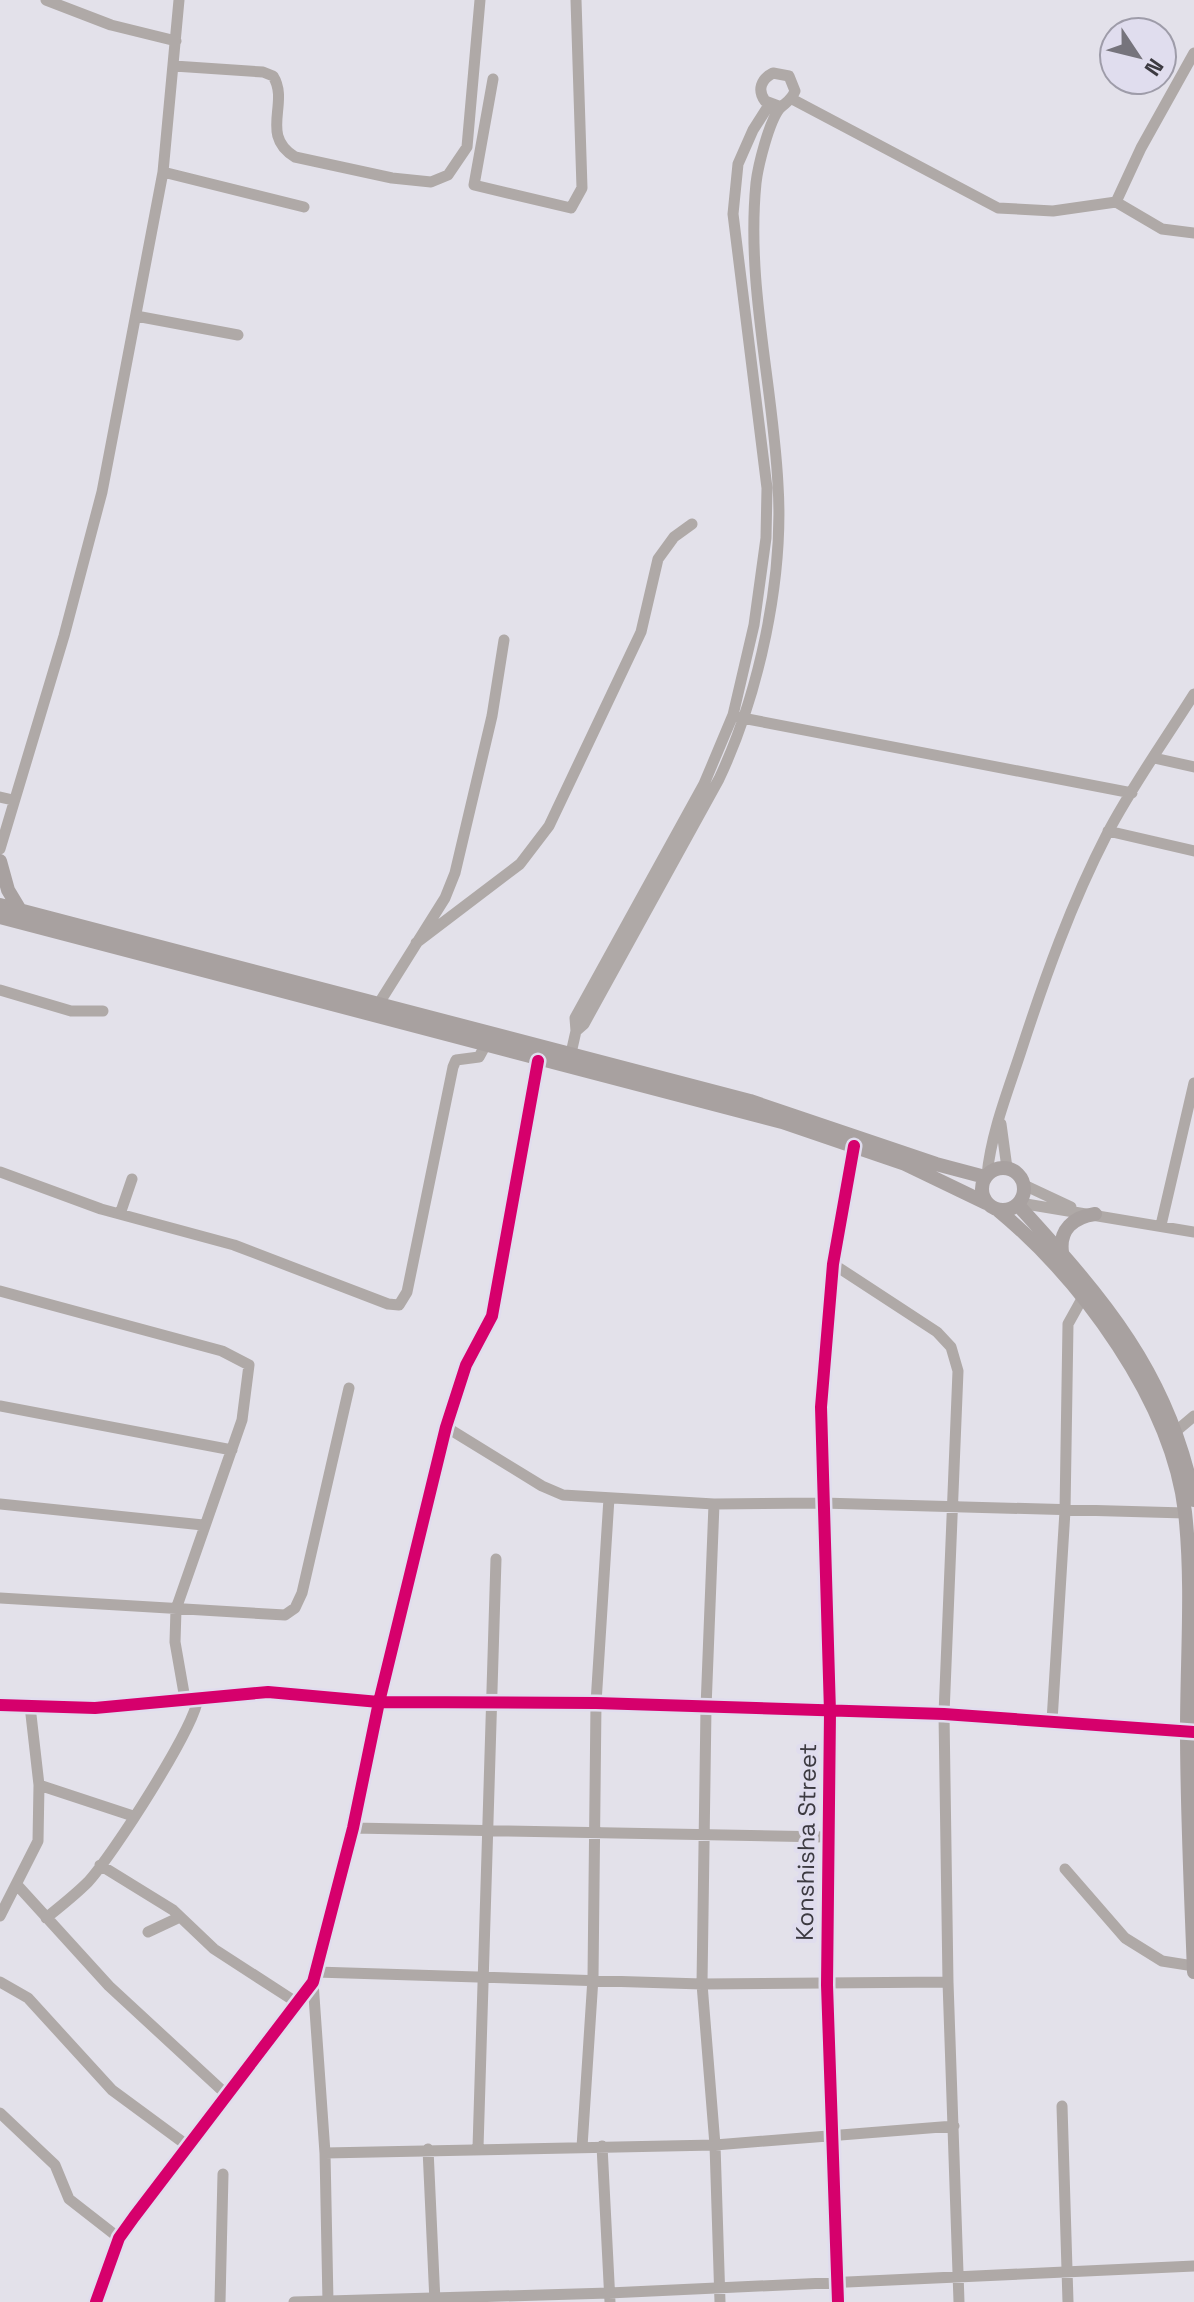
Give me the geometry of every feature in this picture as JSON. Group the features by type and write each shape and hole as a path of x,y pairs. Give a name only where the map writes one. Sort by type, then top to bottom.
{"main road":[{"path":"0,861 19,916"},
{"path":"0,905 19,916 569,1062 854,1146 940,1179 992,1206 1037,1244 1113,1337 1146,1394 1173,1465 1185,1513 1194,1969"},
{"path":"0,917 19,916"},
{"path":"0,932 19,916"},
{"path":"376,1010 538,1061 569,1062 800,1115 936,1164 986,1176"},
{"path":"992,1206 982,1190 986,1176 996,1169 1007,1168 1018,1174 1024,1185 1019,1204"},
{"path":"992,1206 1019,1204"},
{"path":"1019,1204 1062,1252 1137,1348 1175,1432 1194,1500"},
{"path":"1062,1252 1061,1240 1069,1225 1095,1214"}],"street":[{"path":"46,0 111,25 176,41"},
{"path":"0,849 89,547 163,172 179,0"},
{"path":"174,66 263,72 273,76 277,85 277,138 282,148 295,157 392,178 438,180 455,170 467,147 480,0"},
{"path":"493,79 474,185 571,208 582,188 576,0"},
{"path":"1116,202 1141,148 1194,53"},
{"path":"775,106 760,91 764,79 773,73 784,73 792,81 792,99"},
{"path":"792,99 998,208 1053,211 1116,202 1162,229 1194,233"},
{"path":"738,717 761,590 767,500 733,214 734,188 743,149 775,106 792,99"},
{"path":"569,1062 576,1031 584,1024 719,779 773,585 778,483 754,262 758,174 775,106"},
{"path":"163,172 304,207"},
{"path":"136,316 238,335"},
{"path":"416,943 520,864 549,826 641,632 658,559 674,537 692,524"},
{"path":"376,1010 445,898 455,873 492,716 504,640"},
{"path":"986,1176 1000,1116 1057,943 1108,831 1194,694"},
{"path":"738,717 1132,793"},
{"path":"1154,758 1194,767"},
{"path":"0,797 13,800"},
{"path":"1108,831 1194,851"},
{"path":"0,990 71,1011 103,1011"},
{"path":"0,1172 120,1214 234,1245 388,1304 399,1305 407,1292 453,1067 456,1060 479,1057 485,1046"},
{"path":"96,2302 119,2238 299,2004 314,1977 353,1828 379,1702 446,1427 466,1365 492,1316 538,1061"},
{"path":"1161,1225 1191,1110 1194,1083"},
{"path":"1000,1116 1007,1168"},
{"name":"Konshisha Street","path":"838,2302 827,1985 830,1712 822,1503 822,1370 833,1264 854,1146"},
{"path":"120,1214 132,1179"},
{"path":"1024,1185 1079,1211"},
{"path":"1019,1204 1079,1211 1194,1232"},
{"path":"833,1264 937,1332 955,1356 954,1507 944,1714 948,1982 959,2302"},
{"path":"0,1291 241,1358 249,1365 251,1372 232,1450 203,1525 176,1609 175,1642 185,1699"},
{"path":"1052,1721 1065,1511 1068,1324 1083,1297"},
{"path":"0,1598 285,1615 295,1608 321,1515 349,1388"},
{"path":"0,1406 232,1450"},
{"path":"1175,1432 1194,1416"},
{"path":"446,1427 552,1491 609,1498 714,1504 822,1503 1185,1513"},
{"path":"582,2147 593,1978 596,1703 609,1498"},
{"path":"0,1504 203,1525"},
{"path":"714,1504 706,1708 702,1984 715,2145 720,2302"},
{"path":"478,2148 485,1833 496,1559"},
{"path":"0,1705 95,1708 268,1692 379,1702 596,1703 944,1714 1190,1732"},
{"path":"46,1918 67,1901 100,1865 191,1722 198,1698"},
{"path":"0,1916 18,1886 38,1841 39,1785 30,1706"},
{"path":"39,1785 133,1816"},
{"path":"353,1828 485,1833 827,1837"},
{"path":"100,1865 180,1917 214,1949 299,2004"},
{"path":"1065,1869 1125,1938 1162,1961 1194,1969"},
{"path":"18,1886 109,1986 227,2095"},
{"path":"148,1932 180,1917"},
{"path":"314,1977 481,1976 827,1985 948,1982"},
{"path":"314,1977 325,2153 328,2302"},
{"path":"0,1982 34,2004 112,2090 188,2146"},
{"path":"1062,2106 1068,2302"},
{"path":"0,2113 55,2165 69,2199 119,2238"},
{"path":"325,2153 715,2145 954,2126"},
{"path":"602,2146 610,2297"},
{"path":"428,2149 435,2300"},
{"path":"220,2302 223,2174"},
{"path":"294,2302 610,2297 720,2285 959,2278 1194,2266"}],"cycle path":[{"path":"96,2302 119,2238 313,1982 353,1828 379,1702 446,1427 466,1365 492,1316 538,1061"},
{"path":"838,2302 827,1985 830,1712 821,1407 833,1264 854,1146"},
{"path":"0,1705 95,1708 268,1692 379,1702 596,1703 944,1714 1194,1732"}]}
